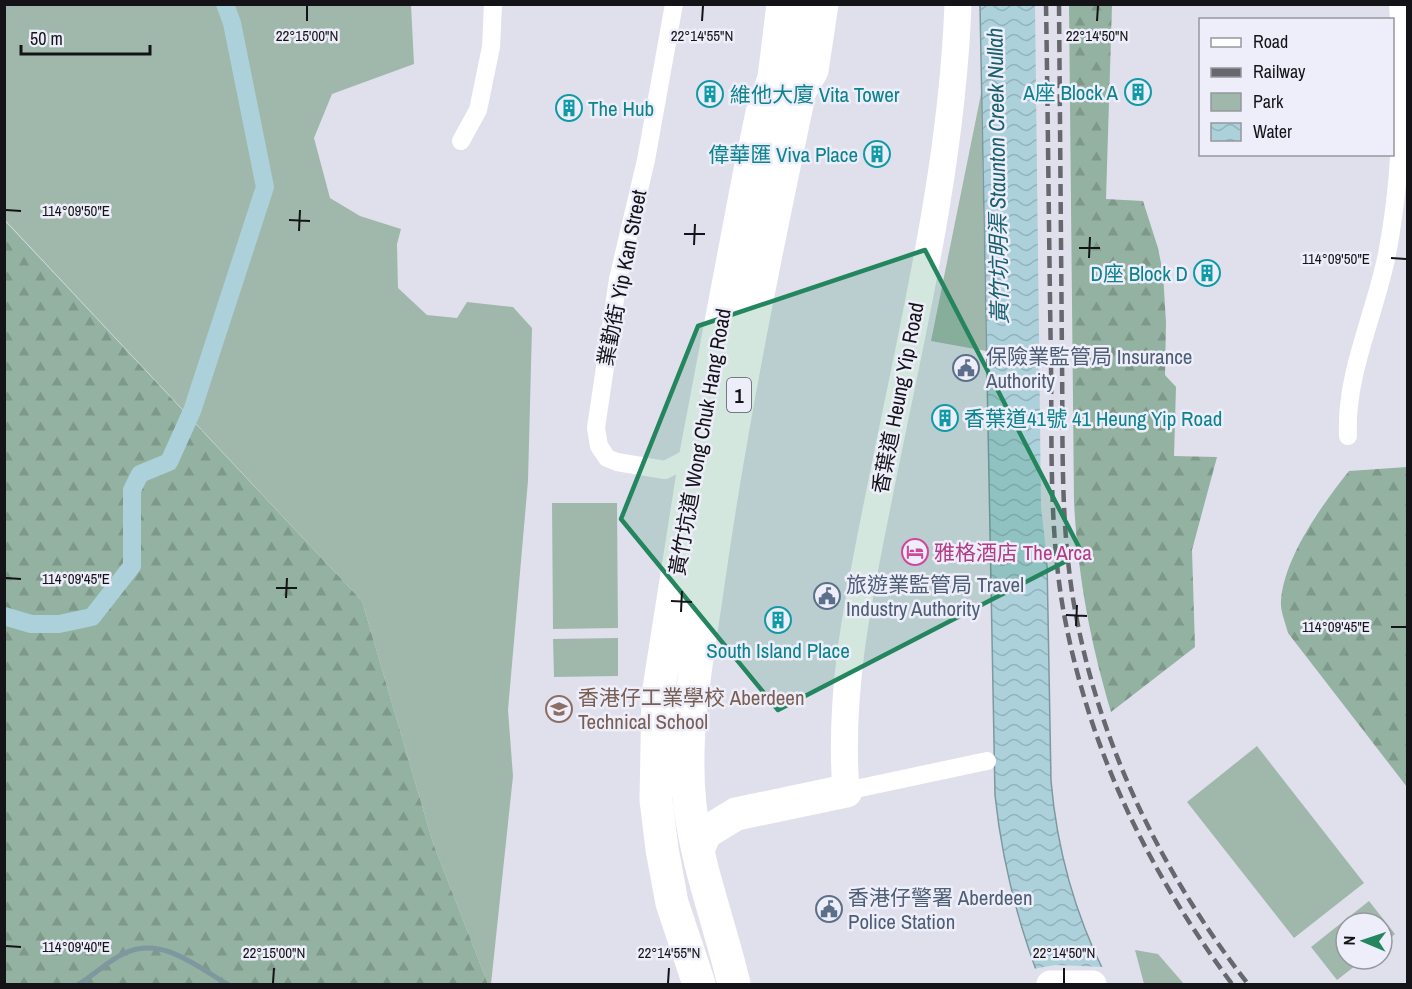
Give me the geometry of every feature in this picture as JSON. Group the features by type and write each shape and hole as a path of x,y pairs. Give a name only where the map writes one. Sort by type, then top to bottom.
{"highway":[{"name":"1","path":"762,113 774,78 783,4"},
{"name":"1","path":"798,100 798,69 808,4"},
{"name":"黃竹坑道 Wong Chuk Hang Road","path":"734,984 698,850 690,804 687,758 692,693 722,488 798,100"},
{"name":"黃竹坑道 Wong Chuk Hang Road","path":"699,984 672,903 656,800 655,757 658,695 696,454 762,113"},
{"path":"687,758 710,796 736,814"},
{"path":"698,850 705,833 736,814 846,791"},
{"path":"726,952 753,984"}],"street":[{"path":"461,141 478,110 491,47 493,4"},
{"name":"業勤街 Yip Kan Street","path":"674,4 646,160 618,279 596,428 599,446 607,458 617,462 665,470 696,454"},
{"name":"黃竹坑道 Wong Chuk Hang Road","path":"762,113 761,74 768,4"},
{"name":"黃竹坑道 Wong Chuk Hang Road","path":"798,100 815,71 825,4"},
{"name":"香葉道 Heung Yip Road","path":"846,791 843,717 850,644 931,231 951,99 958,4"},
{"path":"1348,436 1347,411 1350,391 1378,294 1398,177 1402,89 1398,4"},
{"path":"846,791 987,761"},
{"path":"1050,984 1093,984"}],"highlighted area":[{"path":"925,250 1082,553 778,710 621,519 698,326"}],"green space":[{"path":"5,5 411,5 414,64 332,94 314,138 330,198 360,216 401,229 397,244 398,288 427,315 457,318 467,302 513,307 532,328 528,481 508,710 513,776 491,984 488,984 433,843 362,601 5,220"},
{"path":"1069,5 1112,5 1106,199 1143,201 1158,248 1163,273 1166,323 1165,375 1176,387 1174,456 1217,457 1192,550 1195,647 1111,712 1086,608 1074,502"},
{"path":"981,94 986,351 931,341"},
{"path":"4,220 362,601 433,843 488,984 5,984"},
{"path":"1408,467 1407,787 1288,633 1281,605 1284,584 1297,549 1316,515 1349,471"},
{"path":"552,503 617,503 618,628 553,629"},
{"path":"618,638 618,676 554,677 553,639"},
{"path":"1257,746 1364,883 1294,938 1187,802"},
{"path":"1369,901 1377,911 1356,911"},
{"path":"1334,929 1334,971 1349,971 1337,980 1311,947"},
{"path":"1135,950 1158,954 1184,984 1144,984"}],"water":[{"name":"黃竹坑明渠 Staunton Creek Nullah","path":"980,5 1037,5 1051,781 1058,832 1069,880 1084,927 1105,974 1041,983 1012,891 995,795"}],"pier":[{"path":"1035,4 1040,4 1051,594 1041,507"},
{"path":"1055,965 1105,967 1115,984 1038,984 1033,969"}],"waterway":[{"path":"4,616 31,624 59,624 92,617 132,566 132,490 140,474 169,462 192,411 265,187 232,23 225,4"},
{"path":"79,984 125,953 152,948 178,955 227,984"}],"railway":[{"path":"1046,4 1052,489 1056,552 1064,614 1075,665 1090,715 1127,809 1174,898 1232,984"},
{"path":"1059,4 1063,485 1067,548 1075,610 1086,661 1101,711 1118,760 1139,808 1162,854 1189,899 1248,984"}],"place":[{"name":"A座 Block A","path":"1138,92"},
{"name":"維他大廈 Vita Tower","path":"710,94"},
{"name":"The Hub","path":"569,108"},
{"name":"偉華匯 Viva Place","path":"877,154"},
{"name":"D座 Block D","path":"1207,273"},
{"name":"保險業監管局 Insurance Authority","path":"966,368"},
{"name":"香葉道41號 41 Heung Yip Road","path":"945,418"},
{"name":"雅格酒店 The Arca","path":"915,552"},
{"name":"旅遊業監管局 Travel Industry Authority","path":"827,596"},
{"name":"South Island Place","path":"778,620"},
{"name":"香港仔工業學校 Aberdeen Technical School","path":"559,709"},
{"name":"香港仔警署 Aberdeen Police Station","path":"829,909"}]}
